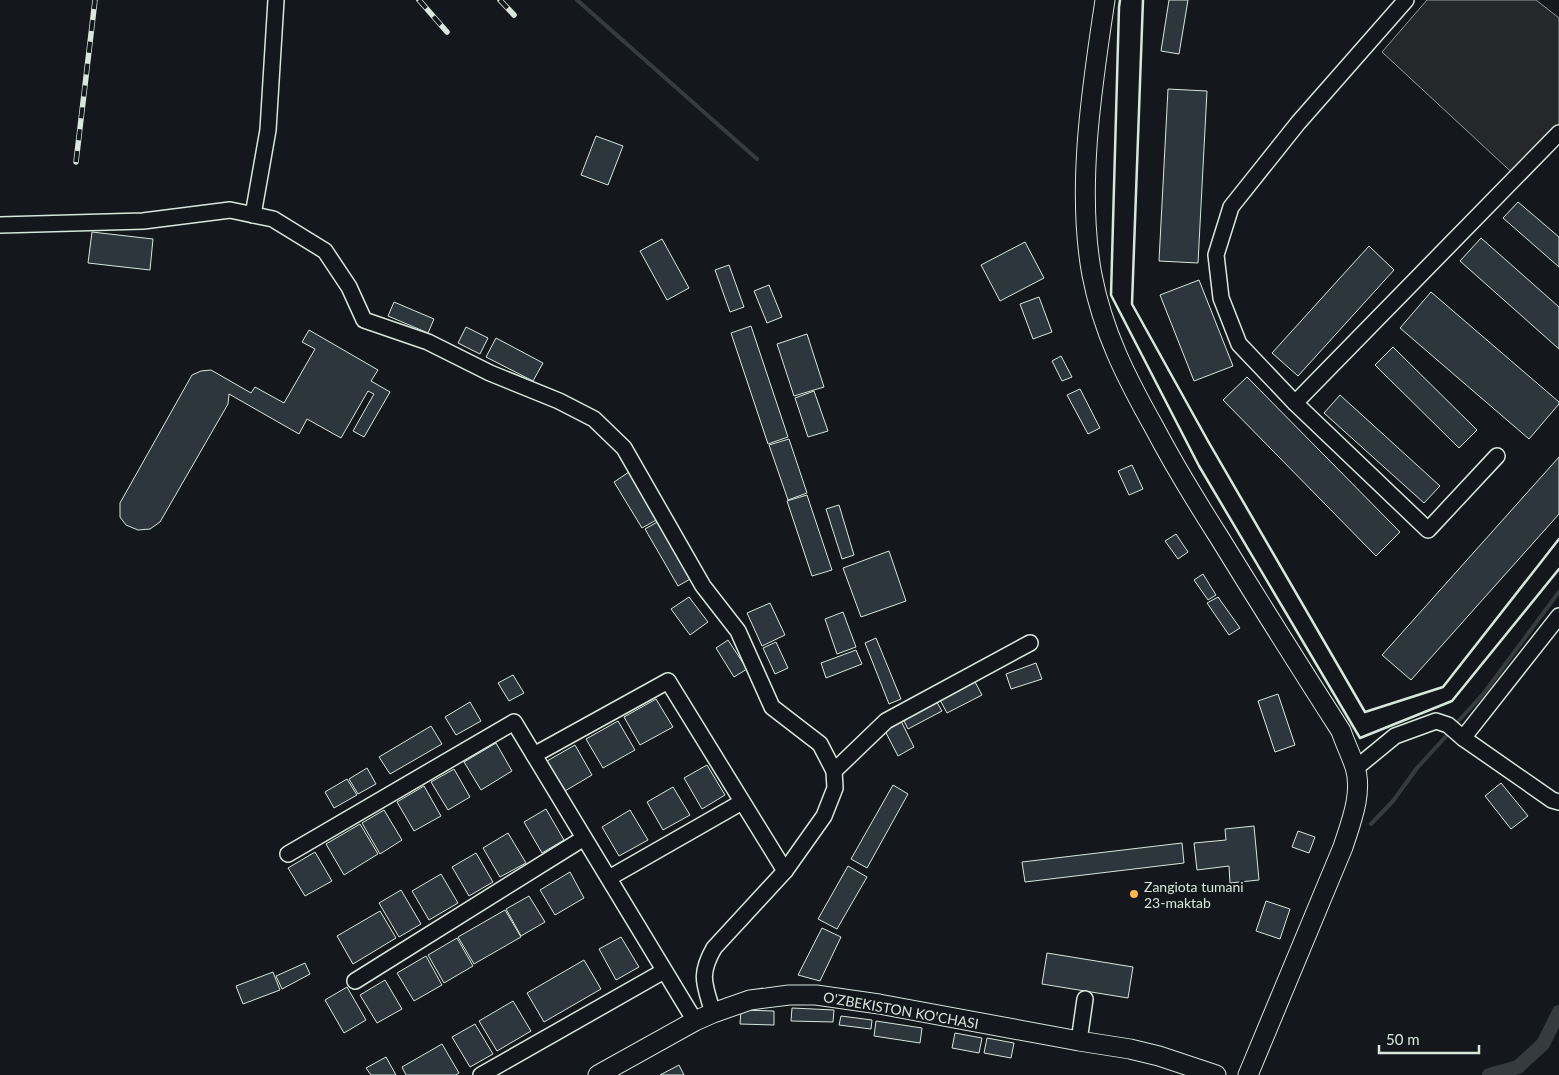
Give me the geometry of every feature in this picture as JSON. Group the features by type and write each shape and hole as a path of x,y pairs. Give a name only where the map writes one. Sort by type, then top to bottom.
{"main road":[{"path":"1105,0 1095,66 1088,141 1086,208 1092,275 1108,333 1117,358 1129,382 1184,481 1341,731 1356,768 1358,787 1343,847 1248,1075"},
{"name":"O'ZBEKISTON KO'CHASI","path":"598,1075 695,1021 713,1013 750,1000 789,995 816,995 879,1004 1160,1056 1216,1075"}],"street":[{"path":"253,215 268,130 276,0"},
{"path":"1406,0 1298,123 1231,207 1216,255 1221,298 1240,344 1294,403 1428,530 1498,456"},
{"path":"1294,403 1559,133"},
{"path":"0,225 144,221 230,210 273,219 325,251 349,287 364,320 428,342 490,373 559,401 594,419 624,448 703,586 738,631 772,707 820,744 834,771 835,788 824,816 785,871 714,948 706,962 704,981 713,1013"},
{"path":"1456,732 1559,616"},
{"path":"834,771 886,721 1030,643"},
{"path":"534,755 668,681 785,871"},
{"path":"1356,768 1395,736 1436,721 1456,732 1552,800 1559,802"},
{"path":"288,854 514,722 695,1021"},
{"path":"609,878 742,802"},
{"path":"355,980 584,838"},
{"path":"481,1075 664,971"},
{"path":"1079,1042 1085,999"}],"shaded area":[{"path":"1427,0 1536,0 1559,18 1559,130 1520,180 1382,52"}],"building":[{"path":"1169,0 1188,0 1179,54 1161,51"},
{"path":"1168,89 1207,91 1198,263 1159,261"},
{"path":"596,136 623,146 608,185 581,175"},
{"path":"1518,202 1559,237 1559,267 1503,218"},
{"path":"92,232 153,239 150,270 88,263"},
{"path":"1481,238 1559,307 1559,349 1460,261"},
{"path":"662,239 689,288 667,300 640,251"},
{"path":"1025,242 1044,278 1000,301 981,265"},
{"path":"1369,246 1394,270 1298,376 1272,353"},
{"path":"729,265 744,307 730,312 715,270"},
{"path":"1199,280 1233,366 1194,381 1160,295"},
{"path":"769,285 782,317 767,323 754,291"},
{"path":"1431,292 1559,402 1529,439 1400,328"},
{"path":"1039,297 1052,332 1033,339 1020,304"},
{"path":"394,302 434,319 428,333 388,316"},
{"path":"751,326 788,437 768,444 731,333"},
{"path":"466,327 488,338 480,354 458,343"},
{"path":"309,330 378,370 371,381 390,392 364,437 353,431 374,394 368,391 341,438 307,419 299,434 229,394 228,404 160,522 150,529 138,530 126,525 120,517 120,503 192,375 201,371 211,370 251,393 255,387 284,403 315,349 302,342"},
{"path":"807,334 824,387 794,396 777,344"},
{"path":"496,338 543,363 533,381 486,357"},
{"path":"1393,347 1477,430 1459,448 1375,365"},
{"path":"1061,356 1072,377 1062,381 1052,361"},
{"path":"1247,377 1400,532 1376,556 1223,400"},
{"path":"1080,389 1100,428 1088,434 1067,395"},
{"path":"814,391 828,431 808,437 795,398"},
{"path":"1340,395 1440,486 1424,503 1324,413"},
{"path":"789,439 807,493 788,500 769,445"},
{"path":"1559,457 1559,514 1411,680 1382,655"},
{"path":"1132,465 1143,489 1129,495 1118,471"},
{"path":"629,472 658,519 642,528 614,482"},
{"path":"807,495 832,570 812,576 787,501"},
{"path":"839,505 854,555 842,559 826,509"},
{"path":"659,521 692,578 678,586 645,529"},
{"path":"1176,534 1188,552 1178,559 1165,541"},
{"path":"889,551 906,601 861,617 843,568"},
{"path":"1203,574 1216,595 1208,600 1194,580"},
{"path":"689,597 708,622 690,635 671,609"},
{"path":"1218,597 1240,628 1229,635 1207,603"},
{"path":"770,603 785,635 762,646 747,613"},
{"path":"843,612 856,647 837,654 825,619"},
{"path":"876,638 901,699 889,704 865,643"},
{"path":"728,640 747,669 734,677 716,648"},
{"path":"776,642 788,668 775,674 763,648"},
{"path":"856,650 862,664 826,678 821,663"},
{"path":"1036,663 1042,679 1011,689 1006,674"},
{"path":"513,675 524,693 509,701 498,683"},
{"path":"974,680 982,695 947,713 939,698"},
{"path":"1278,694 1295,745 1275,752 1258,701"},
{"path":"656,699 673,727 640,745 624,717"},
{"path":"935,699 942,711 908,729 902,717"},
{"path":"470,702 481,721 456,735 445,717"},
{"path":"900,719 914,747 898,756 883,727"},
{"path":"618,721 635,750 603,768 586,739"},
{"path":"431,726 442,744 390,774 379,757"},
{"path":"496,743 512,771 481,790 464,762"},
{"path":"575,745 592,775 565,791 547,761"},
{"path":"707,765 725,795 702,809 684,778"},
{"path":"367,768 376,784 358,794 349,779"},
{"path":"454,769 470,797 448,810 431,782"},
{"path":"347,779 357,795 334,808 325,792"},
{"path":"1501,783 1528,816 1511,829 1485,796"},
{"path":"893,785 908,794 867,868 851,859"},
{"path":"424,786 441,816 414,831 397,802"},
{"path":"673,787 690,815 663,830 647,802"},
{"path":"546,809 564,840 542,853 524,822"},
{"path":"384,810 402,840 380,854 362,823"},
{"path":"630,810 648,840 619,856 602,827"},
{"path":"360,824 378,854 344,875 326,844"},
{"path":"1254,826 1259,880 1230,883 1229,866 1197,870 1194,843 1226,840 1225,829"},
{"path":"1298,831 1315,837 1309,853 1292,847"},
{"path":"508,833 526,863 500,877 483,848"},
{"path":"1182,843 1184,863 1025,882 1022,862"},
{"path":"315,852 332,881 305,896 288,868"},
{"path":"476,853 493,882 469,896 452,867"},
{"path":"848,866 867,877 837,929 818,919"},
{"path":"570,872 584,898 555,915 540,890"},
{"path":"441,874 458,903 429,920 412,891"},
{"path":"401,890 421,924 399,937 379,903"},
{"path":"529,896 545,922 521,936 506,909"},
{"path":"1266,901 1290,909 1280,939 1256,931"},
{"path":"505,910 521,937 474,964 458,937"},
{"path":"380,911 396,938 353,964 337,936"},
{"path":"822,928 841,937 820,981 798,975"},
{"path":"621,937 639,967 616,980 599,949"},
{"path":"457,938 473,966 444,983 428,955"},
{"path":"1047,953 1133,967 1128,998 1042,984"},
{"path":"426,956 442,985 414,1001 397,973"},
{"path":"584,960 601,989 544,1022 527,993"},
{"path":"305,963 310,974 282,989 276,976"},
{"path":"273,972 280,990 243,1004 236,986"},
{"path":"385,980 402,1009 377,1023 360,995"},
{"path":"347,987 366,1020 344,1033 325,1000"},
{"path":"513,1001 531,1031 497,1051 479,1021"},
{"path":"792,1008 834,1010 833,1022 791,1021"},
{"path":"741,1010 774,1011 774,1025 740,1024"},
{"path":"841,1016 872,1020 871,1029 839,1025"},
{"path":"876,1021 922,1028 920,1043 874,1036"},
{"path":"475,1024 493,1054 470,1067 452,1037"},
{"path":"955,1033 982,1038 979,1053 952,1048"},
{"path":"987,1038 1014,1043 1011,1058 984,1053"},
{"path":"442,1044 459,1073 456,1075 406,1075 402,1067"},
{"path":"386,1057 396,1075 371,1075 366,1068"},
{"path":"679,1065 684,1075 660,1075"}],"waterway":[{"path":"577,0 757,159"},
{"path":"1454,726 1484,693 1559,592"},
{"path":"1371,824 1393,801 1417,768 1450,732"},
{"path":"1489,1075 1518,1067 1543,1044 1559,1012"}],"railway":[{"path":"76,162 95,0"},
{"path":"419,0 447,32"},
{"path":"500,0 514,15"}],"wall":[{"path":"1120,0 1111,295 1199,466 1360,738 1452,701 1559,569"},
{"path":"1143,0 1132,304 1208,441 1365,712 1443,687 1559,539"}],"place":[{"name":"Zangiota tumani 23-maktab","path":"1134,894"}]}
